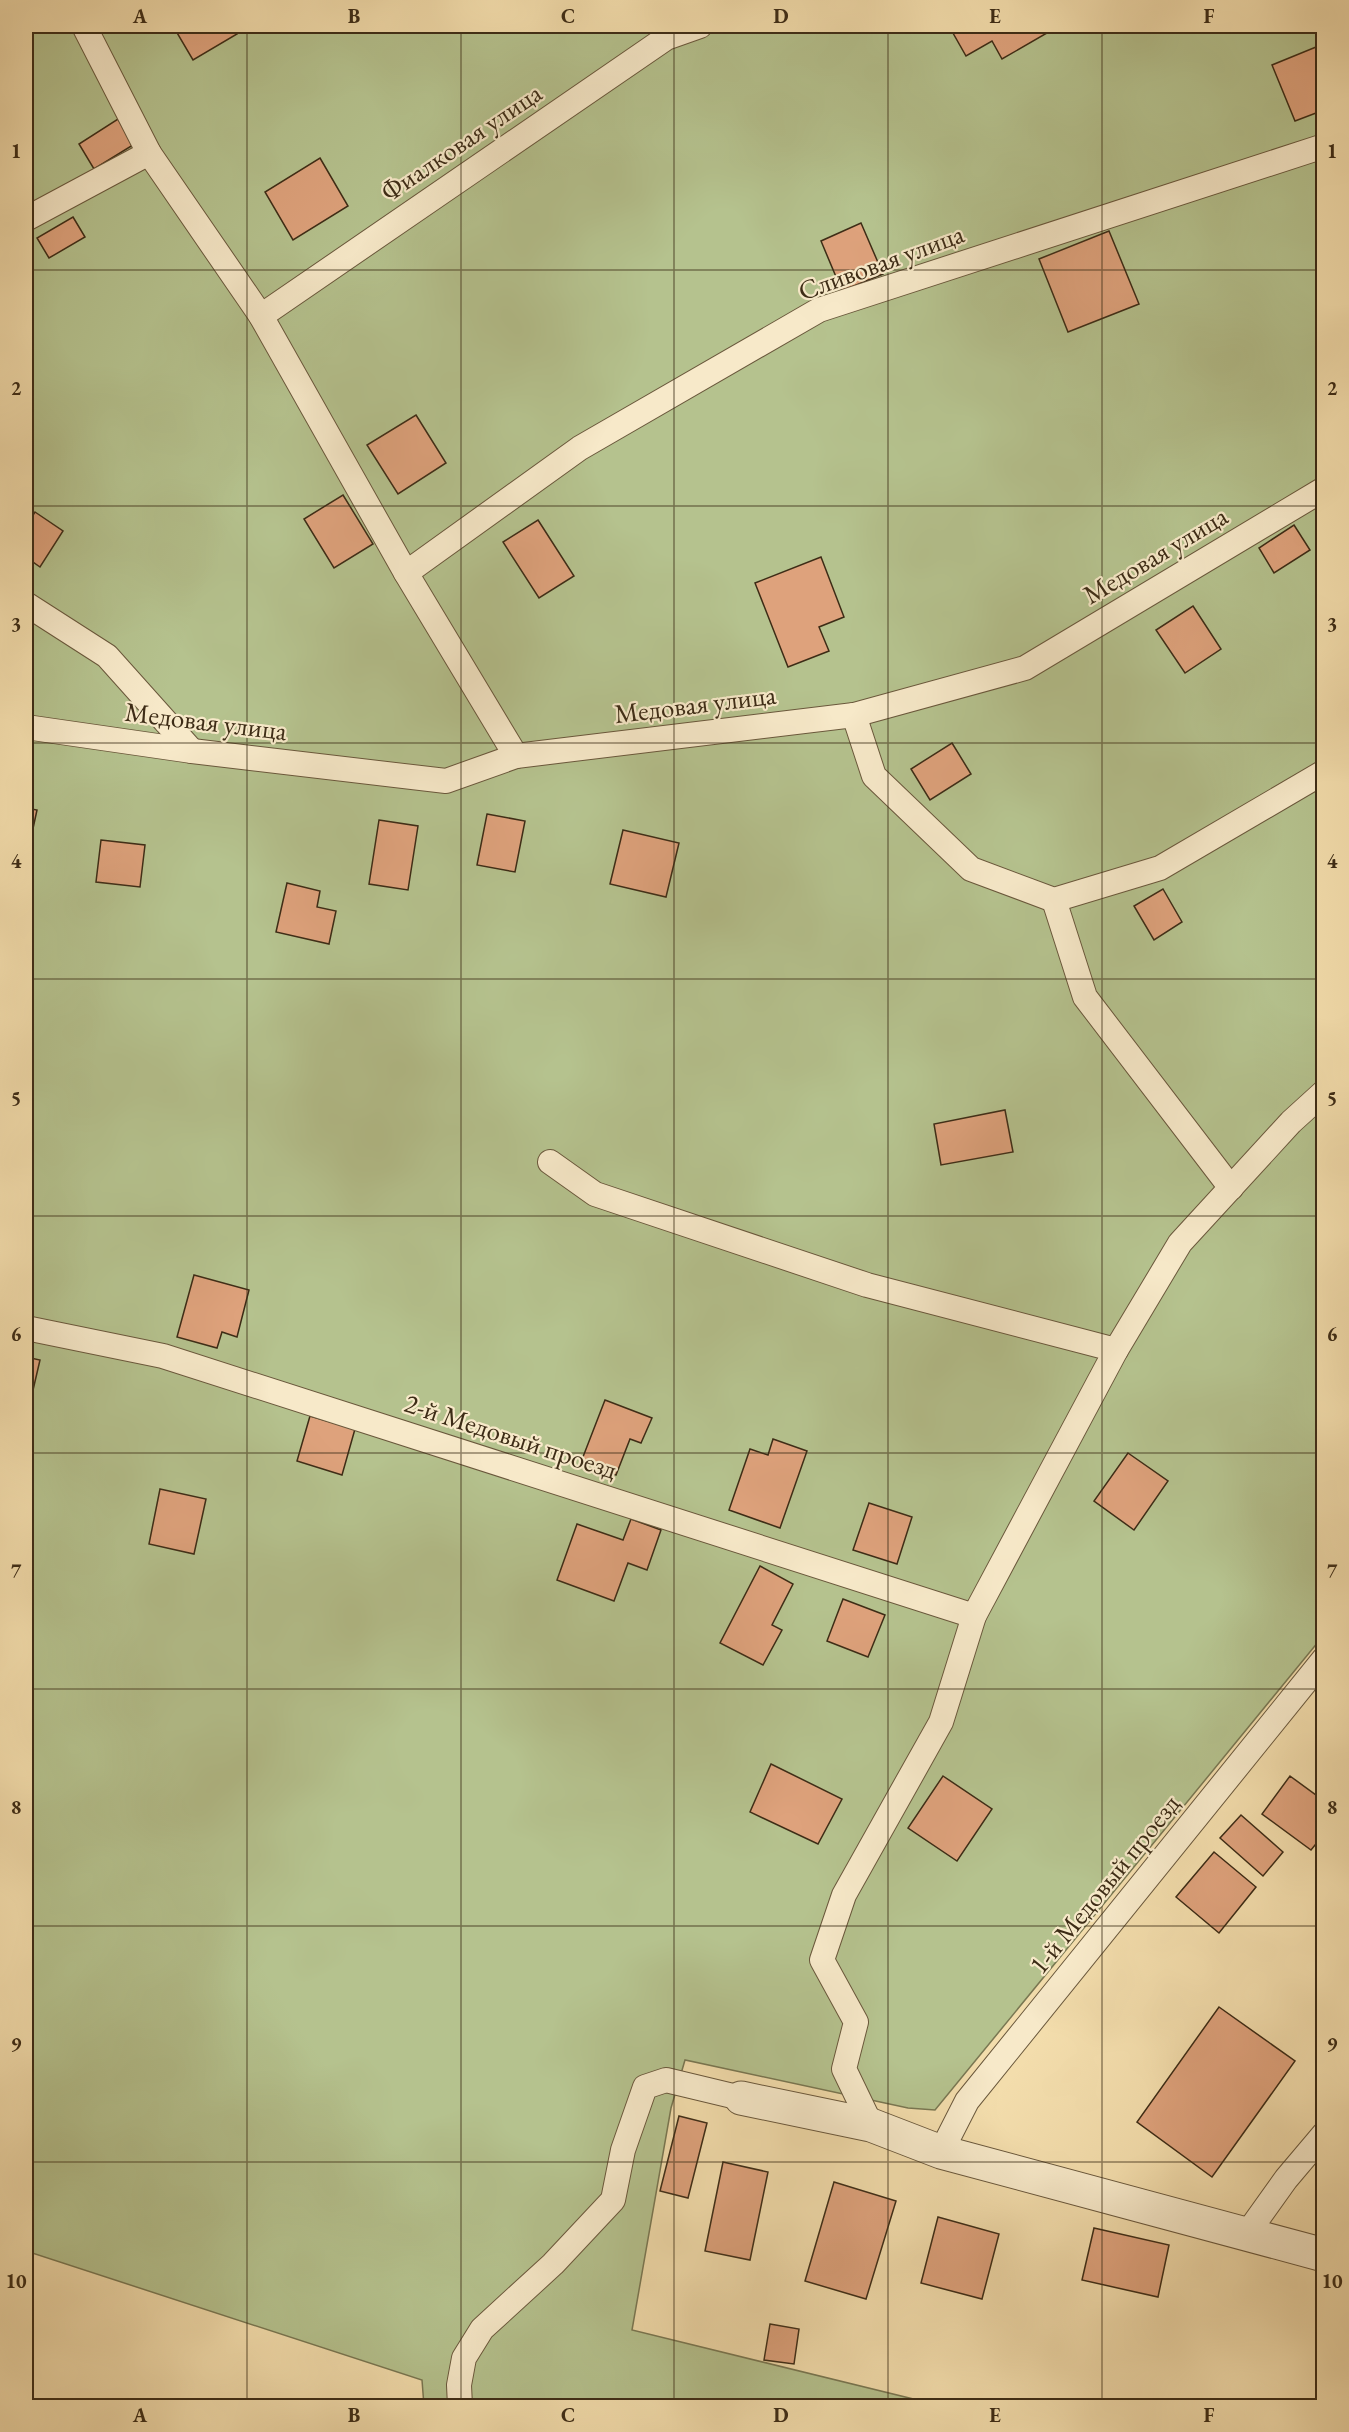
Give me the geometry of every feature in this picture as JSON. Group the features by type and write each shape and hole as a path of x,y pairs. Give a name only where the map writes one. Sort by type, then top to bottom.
{"street":[{"path":"741,2098 871,2125 941,2152 1323,2255"}],"lane":[{"path":"84,26 149,153 261,316 406,573 516,756"},
{"name":"Фиалковая улица","path":"261,316 666,38 700,26"},
{"name":"Сливовая улица","path":"406,573 580,448 819,310 1323,146"},
{"path":"26,219 149,153"},
{"name":"Медовая улица","path":"26,727 192,751 446,781 516,756 854,715 1024,668 1323,489"},
{"path":"26,604 107,656 192,751"},
{"path":"854,715 874,776 971,869 1054,900 1160,868 1323,772"},
{"path":"1054,900 1085,997 1231,1188"},
{"path":"871,2125 844,2069 856,2022 822,1960 844,1895 940,1722 974,1616 1116,1350 1180,1243 1291,1122 1323,1092"},
{"path":"550,1162 595,1194 856,1281 1116,1350"},
{"name":"2-й Медовый проезд","path":"26,1328 163,1356 974,1616"},
{"name":"1-й Медовый проезд","path":"941,2152 967,2101 1323,1659"},
{"path":"460,2406 459,2385 464,2358 482,2329 553,2265 613,2200 623,2150 645,2087 666,2080 741,2098"},
{"path":"1245,2235 1323,2134"}],"green space":[{"path":"26,26 1323,26 1323,1636 935,2110 908,2108 685,2060 671,2108 632,2330 942,2406 424,2406 422,2380 26,2251"}],"building":[{"path":"173,26 232,26 237,34 193,60"},
{"path":"949,26 1043,26 1047,33 1002,59 992,41 966,56"},
{"path":"1316,47 1324,65 1324,110 1295,121 1272,65"},
{"path":"118,119 133,145 94,169 79,144"},
{"path":"320,158 348,206 293,240 265,192"},
{"path":"73,217 85,237 49,258 37,238"},
{"path":"861,223 883,274 842,291 821,241"},
{"path":"1109,231 1139,304 1068,332 1039,259"},
{"path":"416,415 446,463 398,494 367,445"},
{"path":"343,495 373,544 334,568 304,519"},
{"path":"35,512 63,531 40,567 26,557 26,526"},
{"path":"538,520 574,576 539,598 503,542"},
{"path":"1294,525 1310,550 1274,573 1259,548"},
{"path":"821,557 844,617 819,627 829,651 788,667 755,583"},
{"path":"1193,606 1221,649 1185,673 1156,630"},
{"path":"952,743 971,774 930,800 911,769"},
{"path":"26,808 37,810 29,847 26,846"},
{"path":"487,814 525,821 515,872 477,865"},
{"path":"379,820 418,826 408,890 369,884"},
{"path":"623,830 679,843 666,897 610,884"},
{"path":"101,840 145,845 140,887 96,882"},
{"path":"287,883 320,891 317,907 336,911 329,944 276,932"},
{"path":"1163,889 1182,922 1154,940 1134,906"},
{"path":"1005,1110 1013,1152 941,1165 934,1124"},
{"path":"194,1275 249,1290 237,1337 222,1332 217,1348 177,1337"},
{"path":"26,1357 40,1360 30,1403 26,1402"},
{"path":"605,1400 652,1418 641,1443 630,1439 616,1475 581,1462"},
{"path":"310,1416 355,1429 342,1475 297,1461"},
{"path":"773,1439 807,1451 780,1528 729,1510 750,1449 768,1455"},
{"path":"1128,1453 1168,1481 1134,1530 1094,1501"},
{"path":"160,1489 206,1499 194,1554 149,1544"},
{"path":"869,1503 912,1517 897,1564 853,1550"},
{"path":"631,1519 661,1530 647,1570 628,1563 614,1601 557,1580 577,1524 623,1540"},
{"path":"760,1566 793,1584 772,1625 782,1630 763,1665 720,1643"},
{"path":"843,1599 885,1615 868,1657 827,1641"},
{"path":"771,1764 842,1799 818,1844 750,1812"},
{"path":"943,1776 992,1809 957,1861 908,1828"},
{"path":"1290,1776 1324,1801 1324,1834 1311,1850 1262,1814"},
{"path":"1241,1815 1283,1852 1263,1876 1220,1838"},
{"path":"1214,1852 1256,1887 1219,1933 1176,1897"},
{"path":"1219,2007 1295,2061 1212,2177 1137,2122"},
{"path":"679,2116 707,2123 688,2198 660,2191"},
{"path":"723,2162 768,2172 750,2260 705,2251"},
{"path":"834,2182 896,2201 866,2299 805,2281"},
{"path":"938,2217 999,2234 982,2299 921,2283"},
{"path":"1094,2228 1169,2245 1158,2297 1082,2280"},
{"path":"770,2324 799,2329 794,2364 764,2360"}]}
